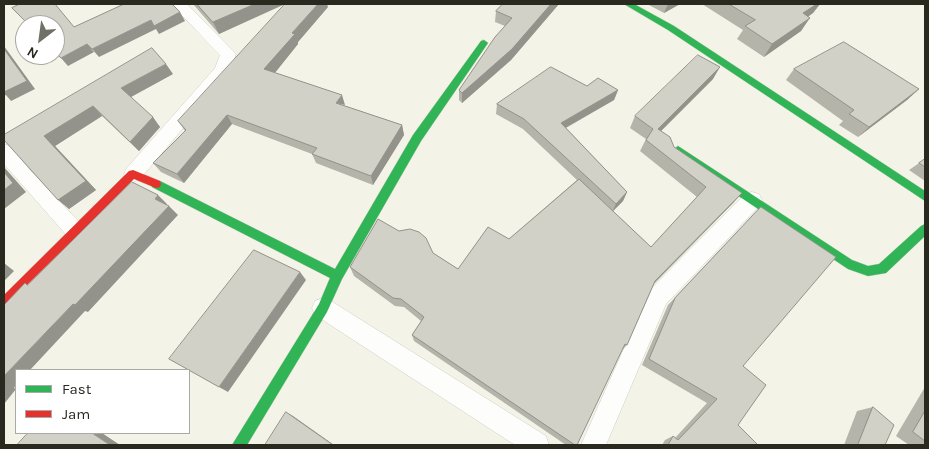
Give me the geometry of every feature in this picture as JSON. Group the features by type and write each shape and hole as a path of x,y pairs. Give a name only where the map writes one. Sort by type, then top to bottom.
{"street":[{"path":"4,303 133,174 223,70 228,54 178,4"},
{"path":"628,4 671,28 925,197"},
{"path":"239,445 323,308 336,276 417,138 484,43"},
{"path":"4,150 22,174 76,232"},
{"path":"678,150 848,264 868,271 882,269 925,229"},
{"path":"133,174 157,184 336,276"},
{"path":"593,445 658,297 752,200"},
{"path":"323,308 537,445"}],"building":[{"path":"20,4 55,4 64,15 19,15 12,8"},
{"path":"124,4 172,4 180,12 154,26 151,20 92,49 87,44 65,56 65,16 74,27"},
{"path":"197,4 255,4 213,22"},
{"path":"285,4 318,4 264,69 342,95 336,103 402,125 371,176 312,154 317,148 227,115 177,174 153,163 186,130 178,121"},
{"path":"503,4 551,4 512,49 462,93 459,90 495,37 512,18 496,11"},
{"path":"729,4 817,4 803,13 810,18 772,44 745,26 755,20"},
{"path":"844,42 919,89 869,127 849,114 854,110 794,69"},
{"path":"152,48 166,64 121,88 153,117 130,142 93,106 44,136 86,181 58,200 4,140 4,135"},
{"path":"4,49 27,81 4,92"},
{"path":"698,55 720,67 658,129 670,137 674,147 742,193 655,281 627,345 625,344 577,445 575,445 412,335 424,317 401,299 393,298 350,267 378,219 399,231 410,229 419,232 426,238 433,253 458,269 488,227 509,239 579,179 651,247 706,187 646,140 653,129 635,116"},
{"path":"551,67 587,86 598,78 618,90 561,123 627,192 616,204 524,119 497,104"},
{"path":"925,159 925,167 919,163"},
{"path":"4,172 13,183 4,190"},
{"path":"132,182 158,195 155,199 169,206 4,376 4,305 25,283 27,285"},
{"path":"761,207 836,257 743,366 766,385 738,425 758,445 668,445 673,436 678,440 717,399 649,359 675,298"},
{"path":"254,250 300,272 219,387 190,369 169,359"},
{"path":"873,407 894,425 885,445 858,445"},
{"path":"925,411 925,441 913,432"},
{"path":"286,412 333,445 265,445"},
{"path":"27,434 94,434 110,445 17,445"}],"traffic: fast":[{"path":"628,4 671,28 925,197"},
{"path":"239,445 323,308 337,276 417,138 484,43"},
{"path":"678,150 848,264 868,271 882,269 925,229"},
{"path":"156,184 337,276"}],"traffic: jam":[{"path":"4,303 133,174 156,184"}]}
